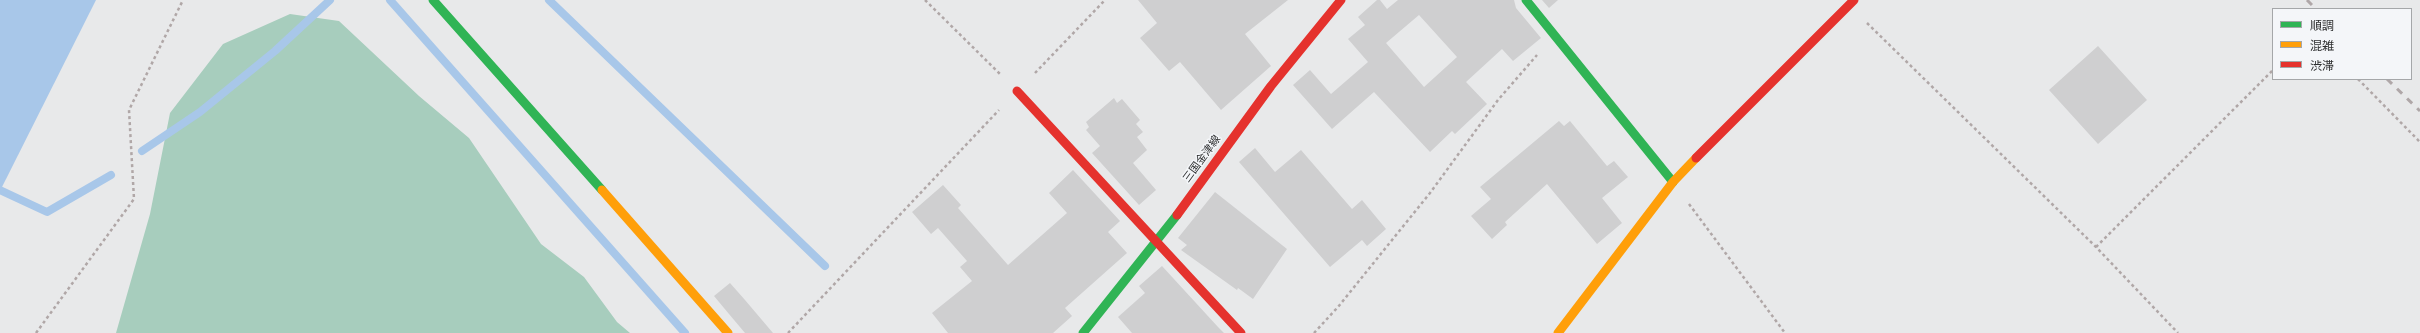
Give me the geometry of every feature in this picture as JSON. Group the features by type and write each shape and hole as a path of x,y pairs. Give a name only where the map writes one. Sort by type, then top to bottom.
{"street":[{"path":"433,0 728,333"},
{"name":"三国金津線","path":"1083,333 1158,240 1271,86 1340,0"},
{"path":"1526,0 1672,182"},
{"path":"1558,333 1672,182 1852,3"},
{"path":"1017,91 1158,240 1241,333"}],"path":[{"path":"36,333 134,199 129,110 183,0"},
{"path":"925,0 1017,91"},
{"path":"788,333 1105,0"},
{"path":"1852,3 2096,247 2178,333"},
{"path":"1314,333 1338,307 1430,193 1498,100 1554,35"},
{"path":"2096,247 2272,71"},
{"path":"2359,80 2420,142"},
{"path":"1672,182 1785,333"}],"green space":[{"path":"290,14 339,21 419,96 469,138 541,244 584,277 617,322 630,333 116,333 150,214 170,113 223,44"}],"water":[{"path":"0,0 96,0 0,191"}],"building":[{"path":"1138,0 1288,0 1245,34 1271,66 1221,110 1180,62 1169,71 1140,38 1157,23"},
{"path":"1377,0 1380,0 1387,9 1398,0 1514,0 1516,8 1541,38 1513,61 1502,49 1466,82 1487,104 1455,134 1452,131 1430,152 1374,92 1332,129 1293,85 1310,70 1331,94 1368,62 1348,39 1365,25 1358,17","holes":["1419,15 1457,57 1424,87 1386,43"]},
{"path":"1542,0 1558,0 1549,8"},
{"path":"2098,46 2147,100 2098,144 2049,90"},
{"path":"1114,98 1117,103 1122,99 1140,120 1136,124 1143,132 1137,137 1147,150 1133,163 1156,190 1139,205 1092,153 1100,146 1086,130 1089,127 1086,122"},
{"path":"1559,121 1564,126 1570,121 1607,166 1614,161 1628,177 1602,198 1622,223 1597,244 1547,184 1505,222 1507,225 1492,239 1471,216 1491,199 1480,187"},
{"path":"1255,148 1275,172 1301,150 1352,209 1362,200 1386,229 1367,246 1362,240 1330,267 1239,162"},
{"path":"1073,170 1120,221 1108,232 1127,253 1065,308 1072,316 1053,333 948,333 932,313 972,281 960,267 967,261 938,228 931,234 912,212 943,185 961,205 958,208 1008,265 1067,213 1049,193"},
{"path":"1215,192 1287,249 1253,299 1238,288 1237,290 1181,250 1187,245 1178,238"},
{"path":"1162,266 1224,333 1132,333 1118,317 1145,293 1139,286"},
{"path":"730,283 773,333 745,333 714,296"}],"waterway":[{"path":"142,151 200,112 275,51 330,0"},
{"path":"390,0 685,333"},
{"path":"549,0 825,266"},
{"path":"0,190 47,212 111,175"}],"railway":[{"path":"2307,0 2315,8"},
{"path":"2388,80 2420,111"}],"traffic: fast":[{"path":"433,0 602,190"},
{"path":"1526,0 1673,182"},
{"path":"1083,333 1177,215"}],"traffic: slow":[{"path":"1558,333 1673,182 1696,158"},
{"path":"602,190 728,333"}],"traffic: jam":[{"path":"1177,215 1271,86 1341,0"},
{"path":"1696,158 1854,0"},
{"path":"1017,91 1241,333"}]}
